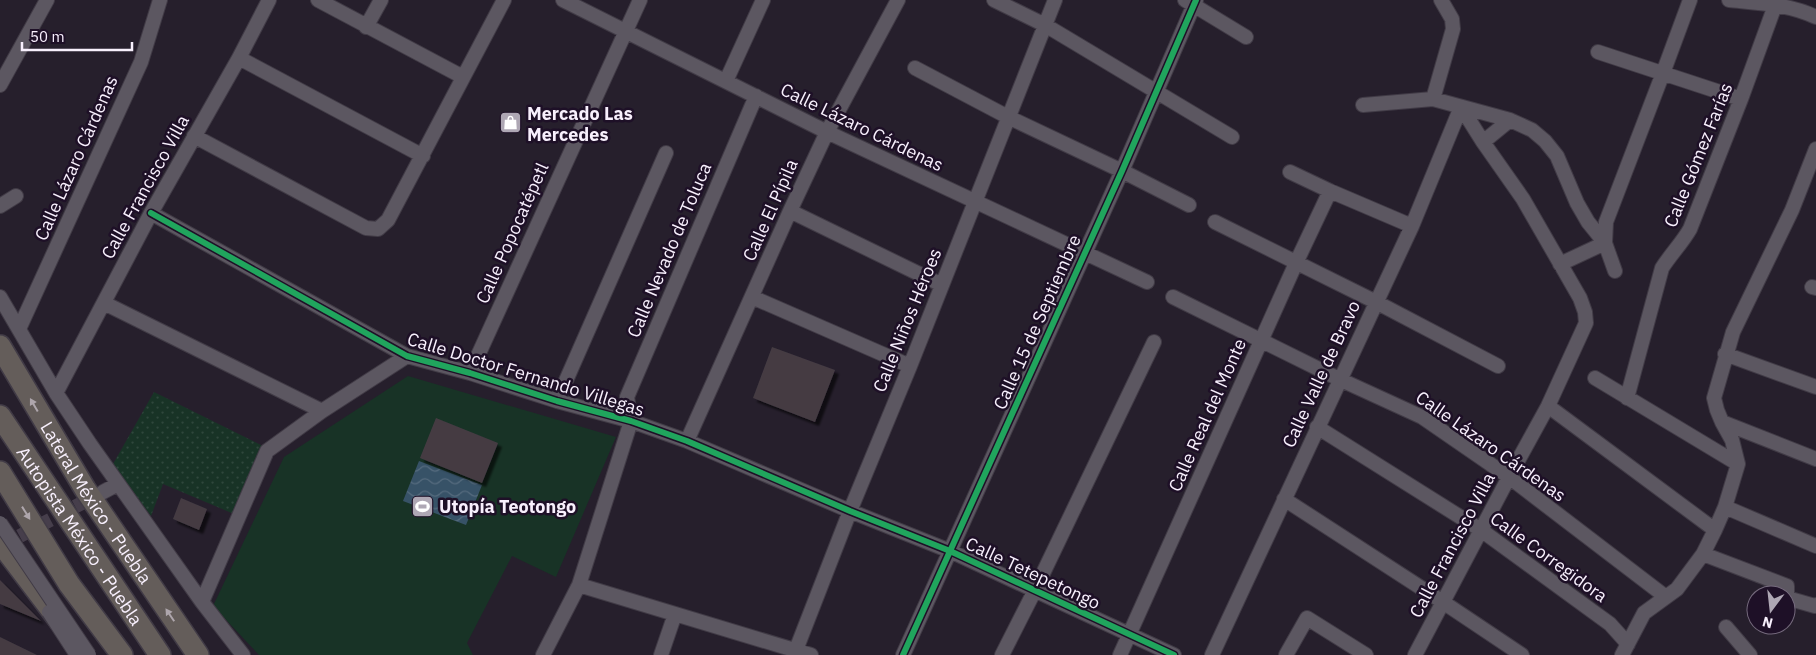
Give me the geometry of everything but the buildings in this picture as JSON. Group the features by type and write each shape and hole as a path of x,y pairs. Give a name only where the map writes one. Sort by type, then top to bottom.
{"highway":[{"name":"Lateral México - Puebla","path":"0,346 85,489 198,655"},
{"name":"Autopista México - Puebla","path":"0,416 160,655"},
{"name":"Autopista México - Puebla","path":"0,472 69,584 122,655"},
{"path":"0,542 86,655"}],"street":[{"path":"0,85 47,0"},
{"name":"Calle Lázaro Cárdenas","path":"19,329 141,62 160,0"},
{"name":"Calle Francisco Villa","path":"56,393 269,0"},
{"path":"318,0 463,77"},
{"path":"366,26 380,0"},
{"path":"194,136 366,228 378,229 388,220 504,0"},
{"name":"Calle Lázaro Cárdenas","path":"563,0 827,132 1147,282"},
{"name":"Calle Popocatépetl","path":"470,373 640,0"},
{"path":"726,81 763,0"},
{"name":"Calle El Pípila","path":"687,441 827,132 898,0"},
{"path":"994,0 1045,25 1232,137"},
{"name":"Calle Niños Héroes","path":"795,653 1055,0"},
{"path":"1433,99 1454,29 1452,20 1441,0"},
{"path":"1605,243 1606,222 1690,0"},
{"path":"1729,0 1777,2 1816,17"},
{"path":"1192,2 1246,37"},
{"name":"Calle 15 de Septiembre","path":"903,655 1122,171 1192,2"},
{"name":"Calle Gómez Farías","path":"1627,398 1662,268 1690,229 1777,2"},
{"path":"1598,52 1741,99"},
{"path":"239,58 423,156"},
{"path":"915,68 1008,117 1189,204"},
{"name":"Calle Nevado de Toluca","path":"631,421 627,396 756,96"},
{"path":"1363,105 1433,99 1510,120 1532,130 1558,156 1577,203 1588,222 1605,243 1615,271"},
{"name":"Calle Francisco Villa","path":"1415,655 1548,406 1586,324 1585,312 1580,298 1523,198 1483,142 1461,107"},
{"name":"Calle Valle de Bravo","path":"1212,655 1339,379 1412,226 1461,107"},
{"path":"1483,142 1510,120"},
{"path":"1625,649 1644,613 1677,588 1703,554 1725,507 1738,464 1732,440 1719,416 1714,398 1725,354 1732,332 1792,210 1816,149"},
{"path":"558,401 666,152"},
{"path":"1290,172 1412,226"},
{"name":"Calle Real del Monte","path":"1120,655 1330,191"},
{"path":"0,206 16,196"},
{"path":"790,211 942,285"},
{"name":"Calle Doctor Fernando Villegas","path":"152,214 407,356 631,421 687,441 850,512"},
{"path":"1215,222 1376,302 1498,366"},
{"path":"1560,264 1605,243"},
{"path":"0,297 56,393 202,602 243,655"},
{"path":"752,297 910,366"},
{"name":"Calle Lázaro Cárdenas","path":"1173,297 1339,379 1422,417 1509,477 1666,597"},
{"path":"104,302 322,411"},
{"path":"1002,655 1154,342"},
{"path":"1725,354 1816,387"},
{"path":"202,602 267,451 322,411 407,356"},
{"path":"1595,378 1738,464"},
{"path":"1548,406 1715,530"},
{"path":"1719,416 1816,459"},
{"path":"542,655 580,585 631,421"},
{"name":"Calle Corregidora","path":"1317,427 1481,530 1610,624 1625,649"},
{"path":"103,492 118,484"},
{"path":"1284,499 1522,655"},
{"path":"1725,507 1816,546"},
{"name":"Calle Tetepetongo","path":"850,512 950,551 1174,655"},
{"path":"0,523 90,655"},
{"path":"0,537 77,655"},
{"path":"1703,554 1787,586 1787,598 1816,605"},
{"path":"580,585 795,653 811,655"},
{"path":"662,655 675,614"},
{"path":"1286,655 1307,618 1366,655"},
{"path":"1726,627 1750,655"}],"green space":[{"name":"Utopía Teotongo","path":"408,376 616,437 556,577 512,556 467,643 473,655 259,655 213,606 284,457"},
{"path":"154,392 263,446 234,514 163,484 151,516 113,464"}],"water":[{"path":"419,461 482,485 466,525 403,501"}],"tunnel":[{"path":"1,546 97,495"}],"cycle path":[{"path":"903,655 1122,171 1196,0"},
{"path":"151,213 407,356 631,421 687,441 850,511 950,551 1174,655"}],"place":[{"name":"Mercado Las Mercedes","path":"511,123"},
{"name":"Utopía Teotongo","path":"423,506"}]}
